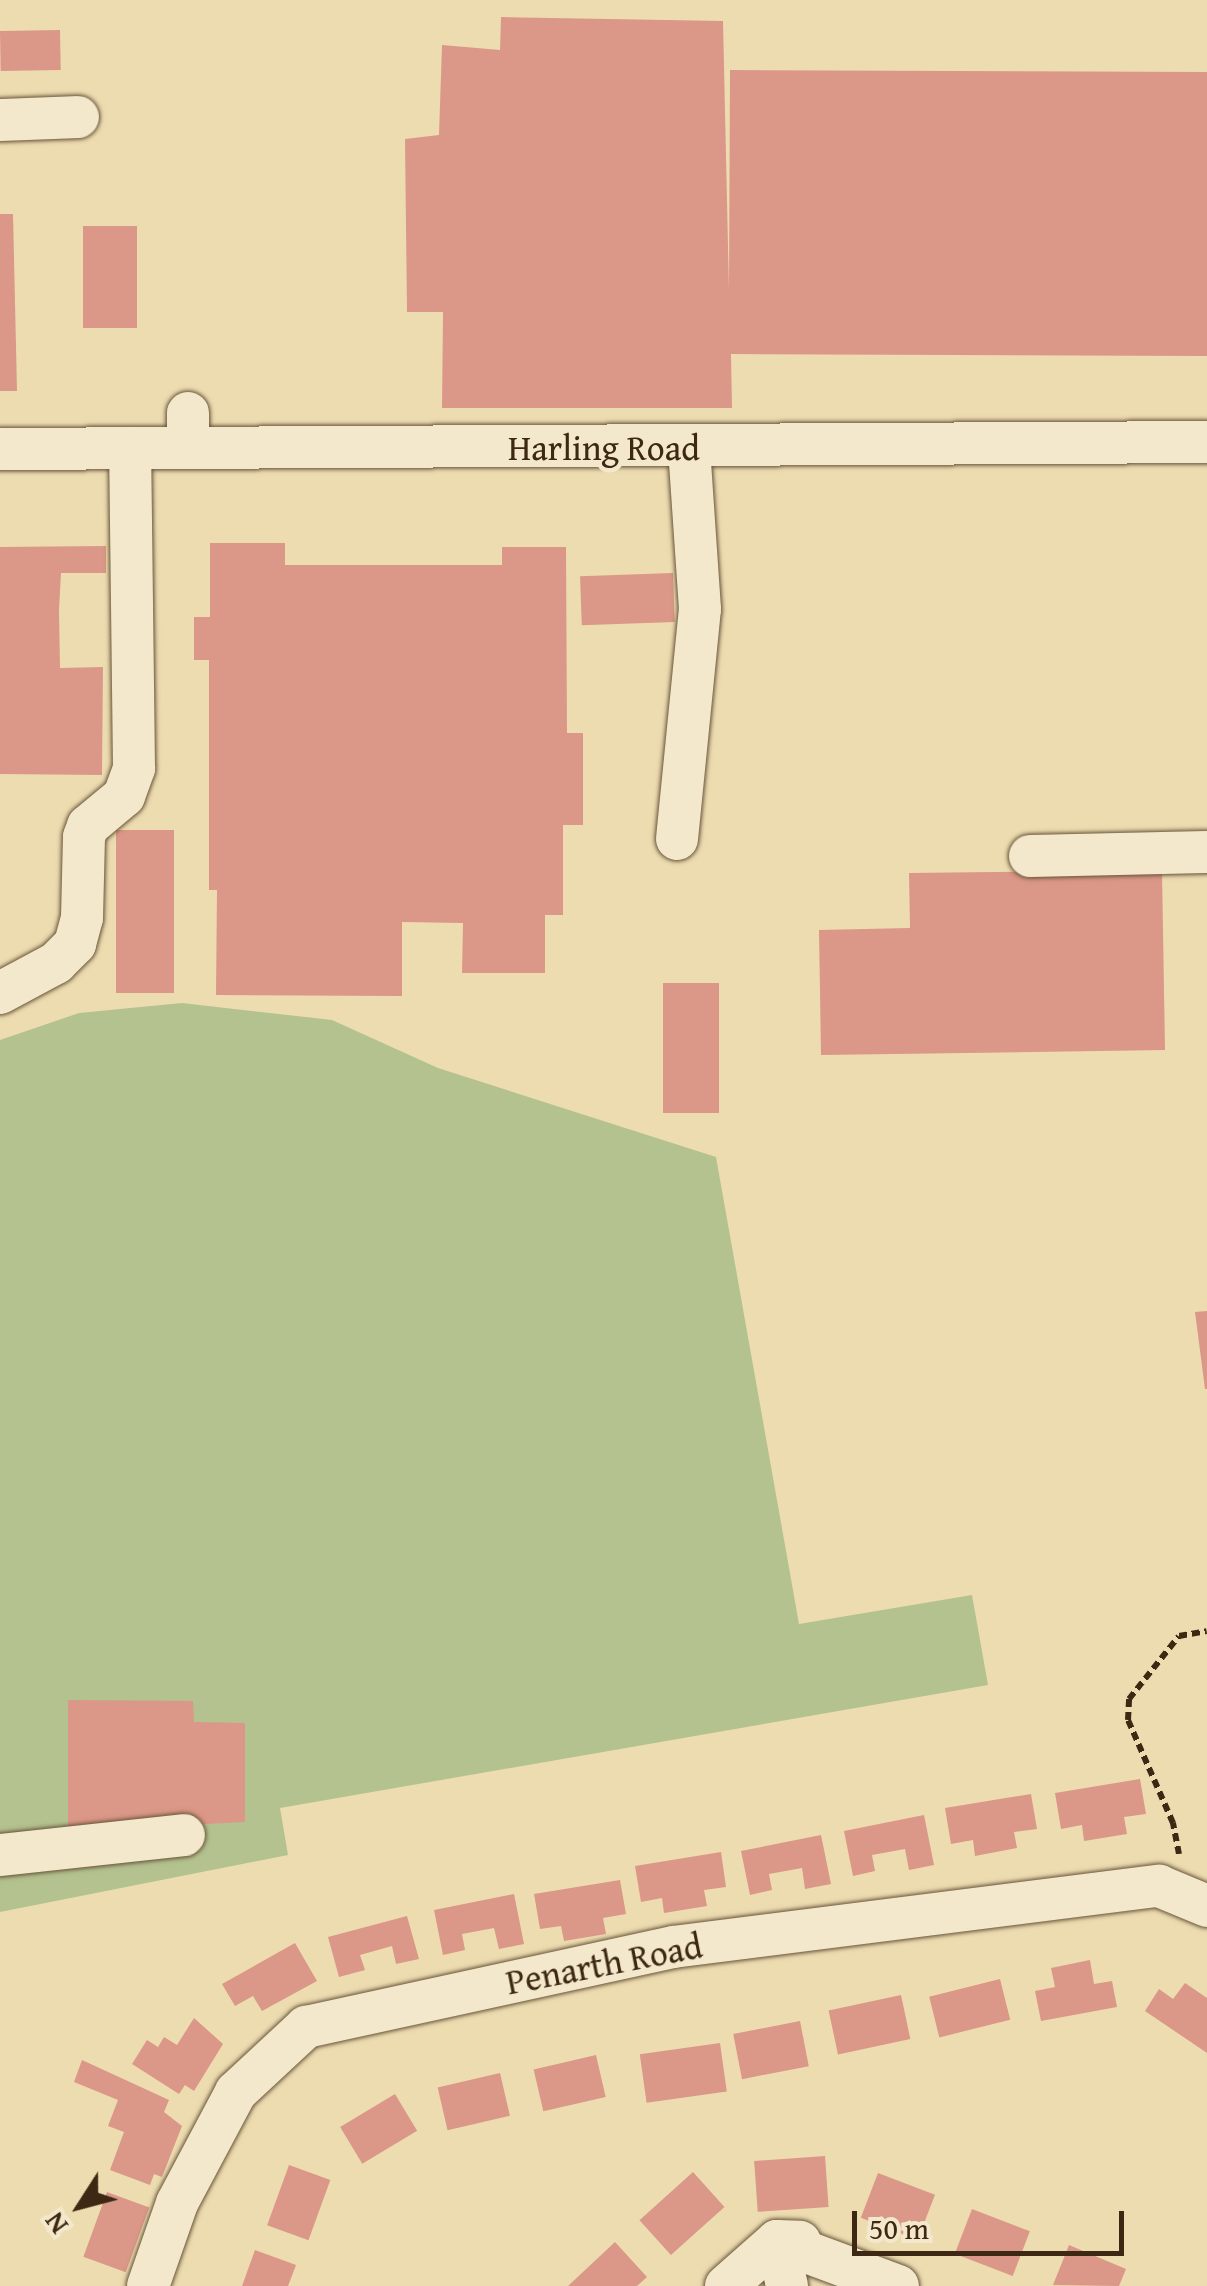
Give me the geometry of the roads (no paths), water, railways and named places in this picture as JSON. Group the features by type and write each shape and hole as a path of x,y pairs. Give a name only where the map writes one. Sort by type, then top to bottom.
{"street":[{"path":"0,120 78,117"},
{"name":"Harling Road","path":"0,449 130,448 188,431 689,448 1207,442"},
{"path":"0,994 56,963 75,944 88,826 124,796 134,768 130,448"},
{"path":"677,839 700,609 689,448"},
{"path":"1030,856 1207,852"},
{"path":"0,1855 184,1835"},
{"name":"Penarth Road","path":"148,2286 176,2203 236,2092 306,2027 673,1947 1159,1886 1193,1898"},
{"path":"777,2241 787,2286"},
{"path":"777,2241 898,2286"},
{"path":"726,2286 777,2241 846,2244"}]}
